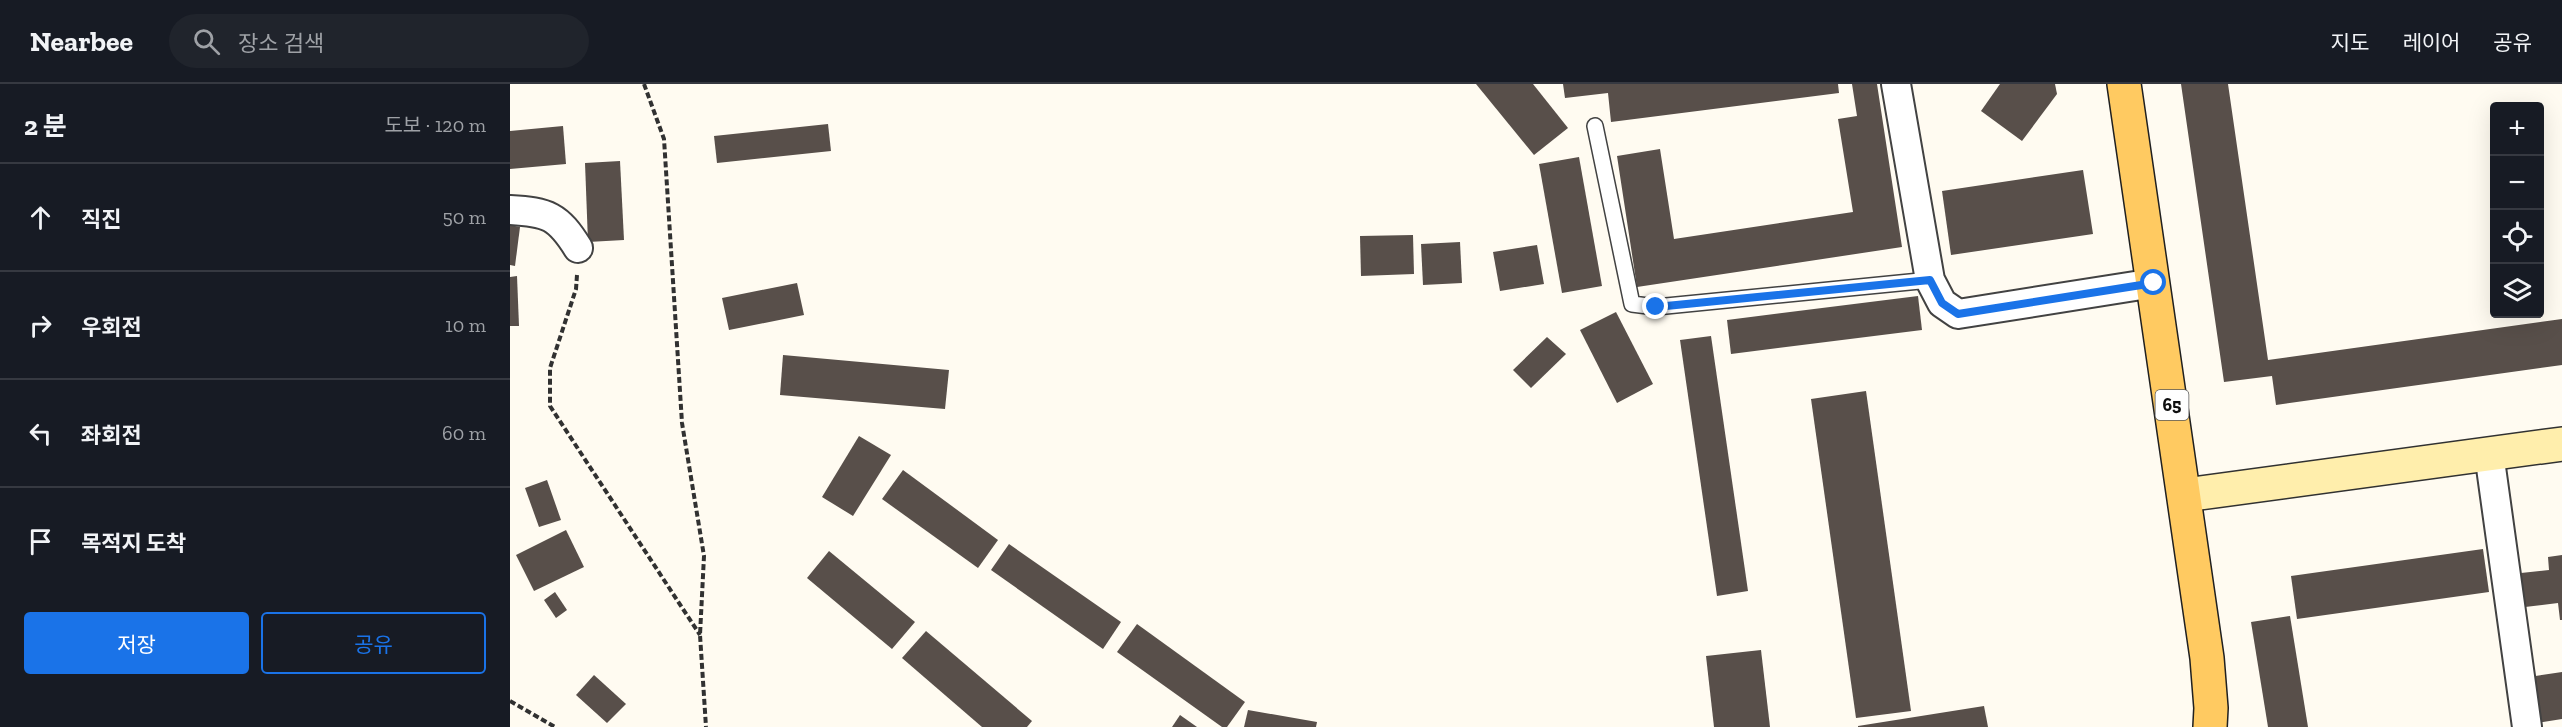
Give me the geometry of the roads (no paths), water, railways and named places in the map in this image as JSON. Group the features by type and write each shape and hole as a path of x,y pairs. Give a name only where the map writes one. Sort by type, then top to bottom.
{"main road":[{"name":"65","path":"2124,84 2208,658 2210,727"},
{"path":"2185,495 2562,444"}],"street":[{"path":"1896,84 1930,280 1942,303 1958,314 2154,283"},
{"path":"510,210 546,215 563,225 578,248"},
{"path":"2489,453 2527,727"}],"lane":[{"path":"1595,126 1632,304 1656,307 1930,280"}]}
